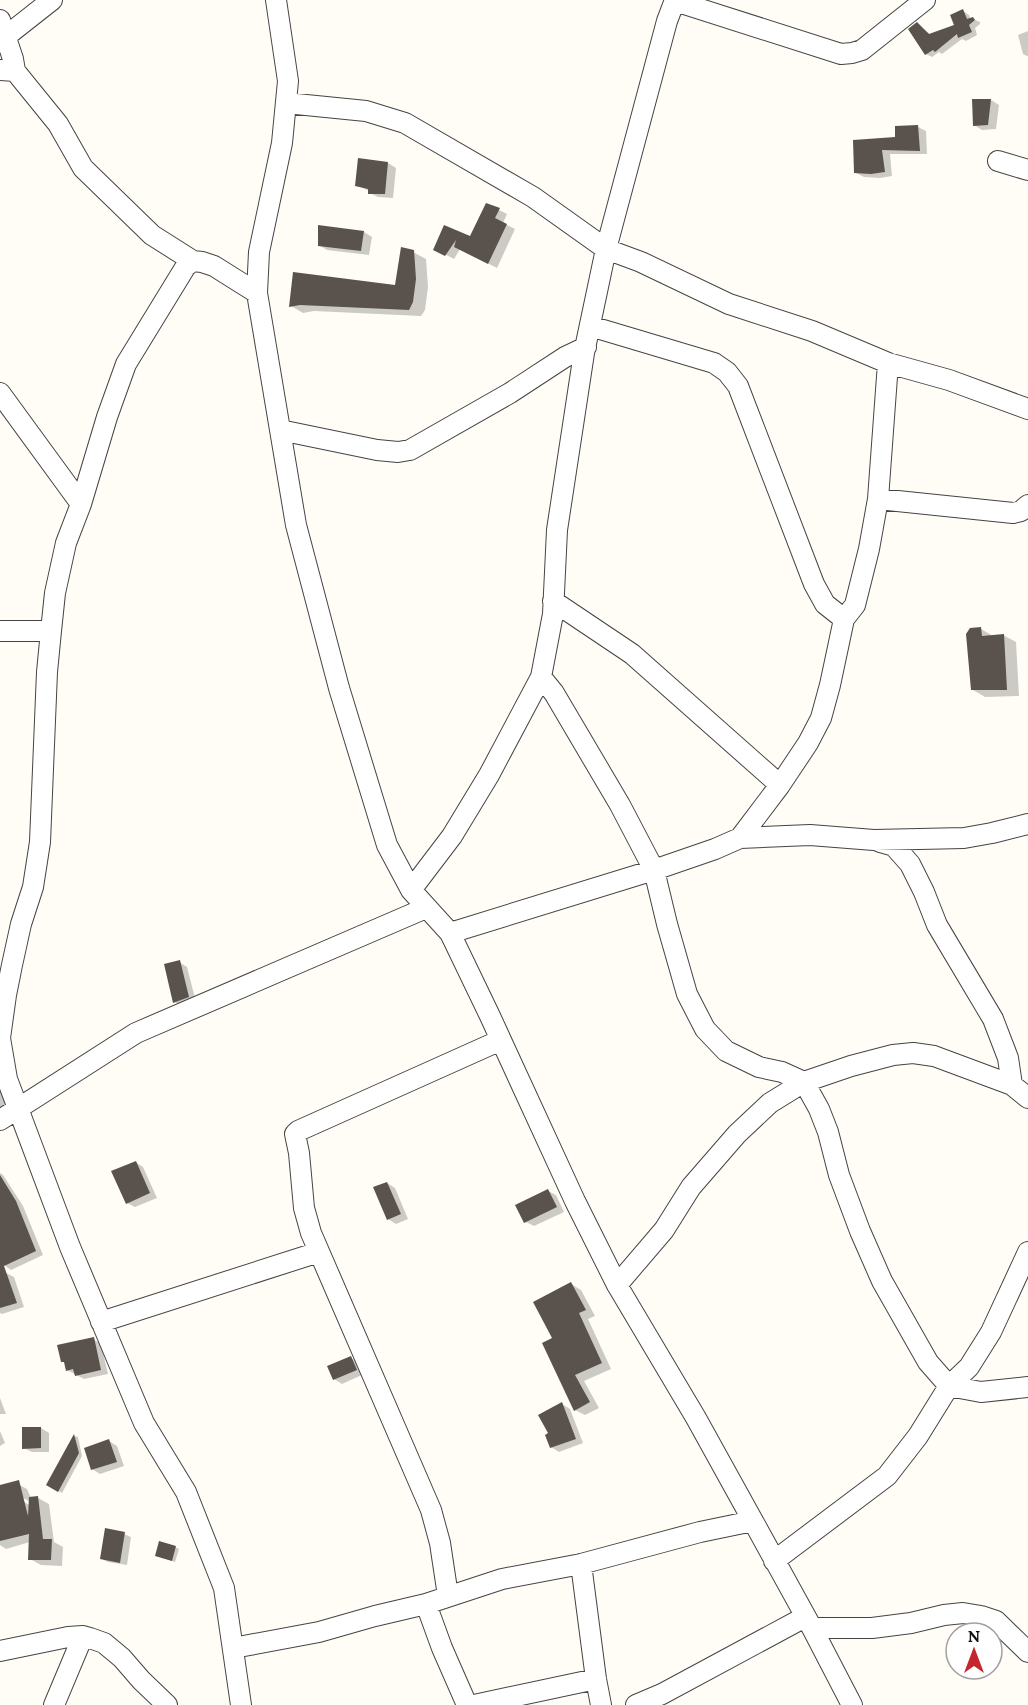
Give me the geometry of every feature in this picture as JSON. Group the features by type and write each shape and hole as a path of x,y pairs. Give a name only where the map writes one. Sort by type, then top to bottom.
{"street":[{"path":"52,0 3,28 7,71 58,124 83,168 152,235 193,261 214,267 257,293"},
{"path":"276,0 288,81 282,143 259,252 257,293 296,525 339,688 387,845 411,890 450,933 575,1201 617,1285 696,1418 852,1705"},
{"path":"411,890 452,836 489,775 541,677 553,614 557,530 590,326 606,249 667,21 675,0 842,54 862,50 925,0"},
{"path":"286,103 366,111 405,123 533,197 606,249 641,262 729,304 812,331 888,363 949,380 1028,409"},
{"path":"998,161 1028,170"},
{"path":"193,261 186,267 126,364 107,417 81,504 66,543 55,593 47,672 40,842 33,887 21,924 12,965 0,1038 4,1064 17,1108 70,1247 144,1423 186,1492 224,1588 241,1705"},
{"path":"590,326 714,363 727,372 738,386 814,584 825,604 844,619"},
{"path":"280,430 377,450 398,452 410,450 510,393 565,357 586,347"},
{"path":"740,838 780,785 808,743 821,718 844,619 855,605 869,549 878,499 888,363"},
{"path":"2,400 81,504"},
{"path":"878,499 1012,513 1021,511 1028,505"},
{"path":"553,601 632,654 780,785"},
{"path":"0,631 51,632"},
{"path":"541,677 554,693 620,806 654,870 687,994 705,1029 726,1051 759,1067 782,1072 804,1082 819,1109 828,1132 839,1175 882,1281 928,1362 949,1386 981,1392 1028,1387"},
{"path":"450,933 654,870 740,838 810,835 874,840 964,838 1028,824"},
{"path":"874,840 894,846 910,864 937,925 993,1019 1008,1058 1012,1085"},
{"path":"0,1120 136,1033 426,908"},
{"path":"448,1596 440,1544 431,1510 311,1233 304,1208 300,1153 295,1136 296,1133 501,1040"},
{"path":"617,1285 663,1230 691,1187 737,1134 770,1103 804,1082 872,1060 913,1053 934,1056 1012,1085 1028,1098"},
{"path":"101,1322 319,1252"},
{"path":"774,1561 887,1476 918,1436 949,1386 969,1367 992,1332 1028,1252"},
{"path":"233,1648 319,1632 426,1604 502,1579 581,1564 700,1532 753,1521"},
{"path":"581,1564 601,1705"},
{"path":"444,1569 472,1589"},
{"path":"426,1604 467,1705"},
{"path":"636,1705 808,1622 872,1628 963,1613 996,1620 1026,1647"},
{"path":"54,1705 83,1636"},
{"path":"0,1651 83,1636 104,1643 168,1705"},
{"path":"474,1705 596,1679"}],"building":[{"path":"963,9 967,19 973,17 975,20 969,25 972,32 958,38 957,34 935,52 933,50 925,55 908,29 917,22 929,34 954,25 950,15"},
{"path":"972,99 991,99 988,125 973,126"},
{"path":"918,125 920,151 882,150 885,172 854,173 853,140 895,137 895,126"},
{"path":"358,158 388,162 385,194 368,194 368,189 355,186"},
{"path":"486,203 500,208 495,218 507,224 488,264 454,247 456,240 445,256 433,250 444,225 470,236"},
{"path":"318,225 364,231 361,251 318,246"},
{"path":"401,247 414,250 416,279 413,302 409,310 300,305 289,307 293,272 395,285"},
{"path":"981,627 982,636 1004,634 1007,690 971,690 966,634 970,628"},
{"path":"180,960 189,997 173,1003 164,964"},
{"path":"136,1161 150,1193 126,1204 111,1171"},
{"path":"0,1175 16,1201 36,1251 4,1266 17,1303 0,1308"},
{"path":"387,1182 401,1214 387,1220 373,1187"},
{"path":"548,1189 557,1207 524,1223 515,1205"},
{"path":"571,1282 586,1310 579,1313 602,1363 575,1375 590,1402 574,1411 542,1343 552,1338 533,1302"},
{"path":"94,1337 101,1370 75,1376 73,1369 66,1371 57,1345"},
{"path":"351,1356 357,1370 333,1380 327,1366"},
{"path":"562,1402 576,1439 550,1448 545,1435 548,1433 538,1415"},
{"path":"22,1427 41,1427 41,1448 22,1449"},
{"path":"74,1434 79,1453 58,1492 46,1485"},
{"path":"109,1439 117,1462 91,1470 84,1448"},
{"path":"19,1480 28,1516 29,1497 38,1496 43,1539 52,1539 51,1560 28,1560 29,1534 0,1541 0,1485"},
{"path":"105,1528 125,1532 120,1563 100,1559"},
{"path":"159,1541 176,1546 172,1561 155,1556"}]}
